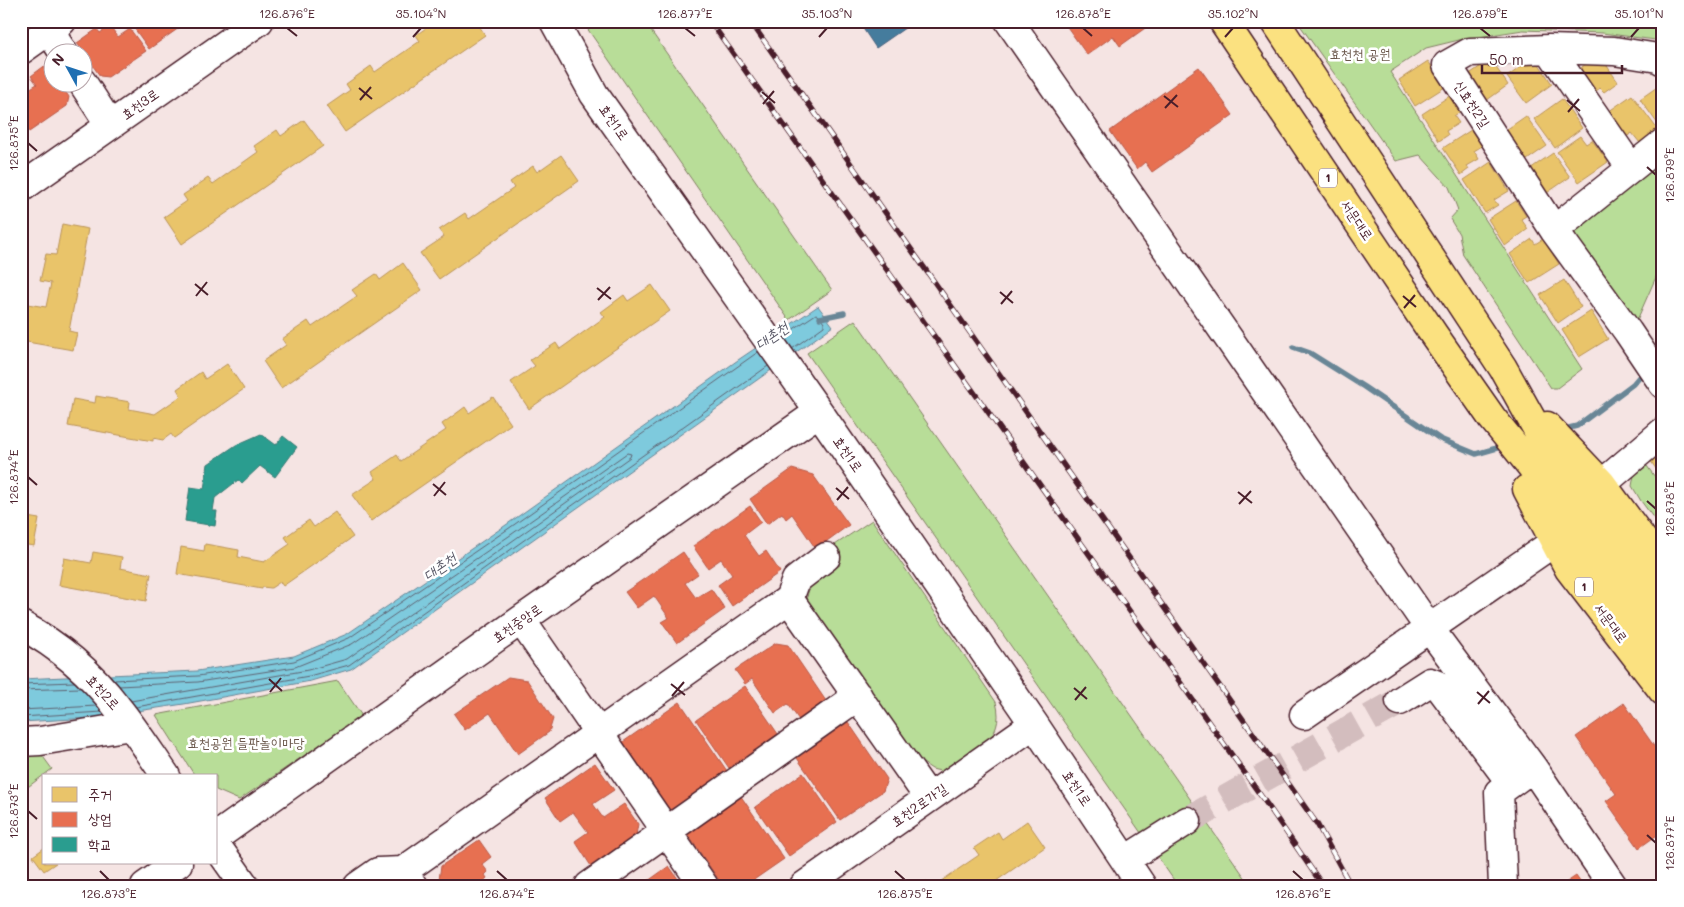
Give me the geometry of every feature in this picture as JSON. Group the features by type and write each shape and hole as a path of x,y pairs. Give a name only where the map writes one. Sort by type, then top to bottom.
{"main road":[{"name":"서문대로","path":"1223,21 1492,418 1541,459 1589,552 1663,653"},
{"name":"1","path":"1275,21 1470,318 1520,398 1541,459 1602,484 1663,568"},
{"name":"서문대로","path":"1541,459 1556,541 1569,569 1663,691"},
{"path":"1541,459 1609,538 1663,611"}],"street":[{"name":"효천3로","path":"21,188 259,21"},
{"name":"효천1로","path":"554,21 594,94 795,377 1034,724 1142,886"},
{"path":"1009,21 1429,628 1522,776"},
{"path":"21,50 54,31"},
{"path":"1548,48 1631,168"},
{"name":"신효천2길","path":"1662,384 1628,332 1554,230 1447,65 1470,52 1548,48 1614,51 1658,58 1663,61"},
{"path":"89,92 110,125"},
{"path":"1554,230 1663,143"},
{"name":"효천중앙로","path":"218,836 521,620 819,412"},
{"path":"1602,484 1663,432"},
{"path":"1304,715 1556,541"},
{"path":"358,886 378,872 408,878 598,733 789,599 796,580 826,556"},
{"path":"789,599 929,798"},
{"path":"521,620 704,886"},
{"name":"효천2로","path":"21,625 55,647 101,687 165,774"},
{"path":"1400,702 1430,682 1438,685 1522,776 1614,886"},
{"path":"589,886 858,696"},
{"name":"효천2로가길","path":"804,886 1034,724"},
{"path":"21,742 131,726"},
{"path":"1503,886 1499,792 1522,776"},
{"path":"1125,860 1187,821"},
{"path":"218,848 245,886"},
{"path":"145,886 177,864"}],"green space":[{"path":"582,21 644,21 832,290 789,320"},
{"name":"효천천 공원","path":"1297,21 1663,21 1663,41 1602,33 1523,30 1459,40 1426,48 1390,72 1582,369 1557,388 1551,388 1463,255 1459,234 1450,219 1458,210 1449,187 1420,155 1396,161"},
{"path":"1663,159 1663,261 1634,327 1575,243 1575,231"},
{"path":"855,320 1251,886 1178,886 807,353"},
{"path":"1647,466 1663,488 1663,531 1632,486 1634,475"},
{"path":"872,520 996,702 998,715 992,737 975,752 944,772 932,769 917,759 808,604 809,590 816,580 840,565 829,549"},
{"name":"효천공원 들판놀이마당","path":"338,681 362,716 239,800 218,791 218,774 194,774 156,715"},
{"path":"36,747 52,769 42,774 42,776 21,792 21,748"}],"water":[{"path":"818,306 833,326 351,669 311,681 184,704 91,718 21,722 21,679 197,671 294,656 347,634"}],"building: 주거":[{"path":"436,21 441,21 444,25 448,21 476,21 485,35 345,132 327,106 350,90 346,84 371,66 375,72 420,41 416,35"},
{"path":"1592,60 1605,63 1618,82 1604,92 1600,88 1592,94 1578,75 1582,67"},
{"path":"1428,61 1445,87 1415,106 1399,80"},
{"path":"1529,61 1537,61 1552,84 1526,103 1507,77"},
{"path":"1487,62 1490,66 1493,63 1508,85 1483,103 1468,75"},
{"path":"1660,85 1663,89 1663,126 1660,127 1640,99"},
{"path":"1451,95 1461,111 1454,116 1459,123 1446,131 1448,135 1439,141 1422,114"},
{"path":"1632,95 1658,130 1640,143 1632,133 1626,137 1605,114"},
{"path":"1562,99 1582,128 1555,148 1534,119"},
{"path":"1526,116 1547,146 1524,162 1503,132"},
{"path":"304,120 323,146 182,244 164,217 187,201 183,195 208,178 213,184 258,152 254,146 277,130 281,136"},
{"path":"1471,130 1482,146 1474,151 1479,159 1467,166 1469,169 1461,175 1443,148"},
{"path":"1580,136 1586,144 1592,140 1608,162 1579,182 1557,152"},
{"path":"1553,153 1570,177 1544,195 1527,171"},
{"path":"561,155 579,181 439,279 420,253 444,237 439,230 465,213 469,219 514,188 510,182 533,166 537,172"},
{"path":"1491,162 1509,191 1494,200 1498,205 1485,213 1464,180"},
{"path":"1516,201 1526,216 1521,219 1528,229 1505,246 1488,219"},
{"path":"62,224 88,229 69,331 77,333 73,350 21,341 21,303 46,307 51,283 40,281 46,254 56,255"},
{"path":"1532,239 1535,244 1543,239 1559,264 1529,283 1510,254"},
{"path":"403,263 422,290 281,388 263,361 286,345 282,339 308,321 312,327 357,296 352,290 376,274 380,280"},
{"path":"1564,280 1581,307 1558,323 1540,295"},
{"path":"652,285 670,311 529,409 511,382 535,366 530,360 556,343 560,349 605,317 601,312 624,295 628,301"},
{"path":"1591,311 1608,339 1579,357 1562,330"},
{"path":"227,364 244,389 174,438 171,434 163,440 153,438 153,441 68,426 73,399 95,403 96,396 130,402 129,409 155,414 181,396 177,389 201,372 205,379"},
{"path":"493,397 511,424 371,521 352,495 376,479 372,472 397,455 401,461 446,430 442,424 465,407 469,413"},
{"path":"1663,451 1663,479 1650,460"},
{"path":"335,512 353,537 283,586 280,582 271,588 262,587 262,589 177,574 181,547 204,551 205,544 239,550 238,557 264,562 290,544 285,537 309,520 314,527"},
{"path":"21,516 39,519 34,546 21,544"},
{"path":"93,552 122,557 120,568 151,574 146,601 59,585 64,558 91,563"},
{"path":"1027,821 1045,847 989,886 934,886 979,855 974,848 998,832 1002,839"},
{"path":"42,849 42,864 54,864 44,871 33,856"},
{"path":"927,881 930,886 919,886"}],"building: 상업":[{"path":"129,21 189,21 149,49"},
{"path":"1063,21 1155,21 1120,46 1113,36 1087,55"},
{"path":"110,26 118,37 130,29 146,51 108,77 100,76 92,65 92,42 78,42 97,29 100,33"},
{"path":"1199,67 1233,115 1152,172 1145,162 1137,169 1110,131"},
{"path":"42,68 42,92 66,92 69,97 67,106 29,132 21,121 21,94 37,84 31,76"},
{"path":"792,469 813,475 849,525 816,549 792,514 786,519 782,513 767,524 750,499"},
{"path":"750,506 761,522 744,535 759,556 766,551 780,572 732,606 718,585 732,575 721,559 708,568 693,546"},
{"path":"683,552 698,574 685,583 696,598 711,589 725,609 677,643 662,622 669,618 654,596 637,608 625,592"},
{"path":"776,643 788,645 826,701 799,720 788,704 775,713 752,679 745,684 735,670"},
{"path":"508,677 527,680 553,719 549,732 518,754 490,713 465,730 454,714"},
{"path":"745,686 778,734 729,768 696,720"},
{"path":"680,702 727,771 670,810 623,742"},
{"path":"1624,703 1663,759 1663,831 1639,848 1606,801 1616,794 1576,737"},
{"path":"848,722 887,779 883,791 840,820 797,758"},
{"path":"595,763 614,790 593,804 603,818 624,804 638,824 636,835 591,866 575,841 588,832 573,812 560,821 545,798"},
{"path":"803,773 837,822 789,856 755,807"},
{"path":"738,792 784,859 745,886 723,886 684,829"},
{"path":"479,840 491,857 482,864 488,872 485,875 487,878 478,886 438,886 441,866"},
{"path":"669,866 683,886 641,886"},
{"path":"1576,876 1583,886 1561,886"}],"building: 학교":[{"path":"261,434 276,445 283,436 297,447 275,477 260,466 242,483 238,480 215,498 213,511 217,511 215,526 185,521 190,487 204,489 208,464 236,445"}],"building: 공공":[{"path":"858,21 915,21 876,48"}],"waterway":[{"path":"820,318 844,313"},
{"path":"1293,347 1310,353 1440,439 1476,454 1504,446"},
{"path":"1561,430 1577,426 1633,384 1644,371"}],"tunnel":[{"path":"1187,821 1400,701"}],"railway":[{"path":"710,21 1271,810 1323,886"},
{"path":"750,21 1317,824 1351,886"}],"water label":[{"name":"대촌천","path":"772,336"},
{"name":"대촌천","path":"440,567"}]}
